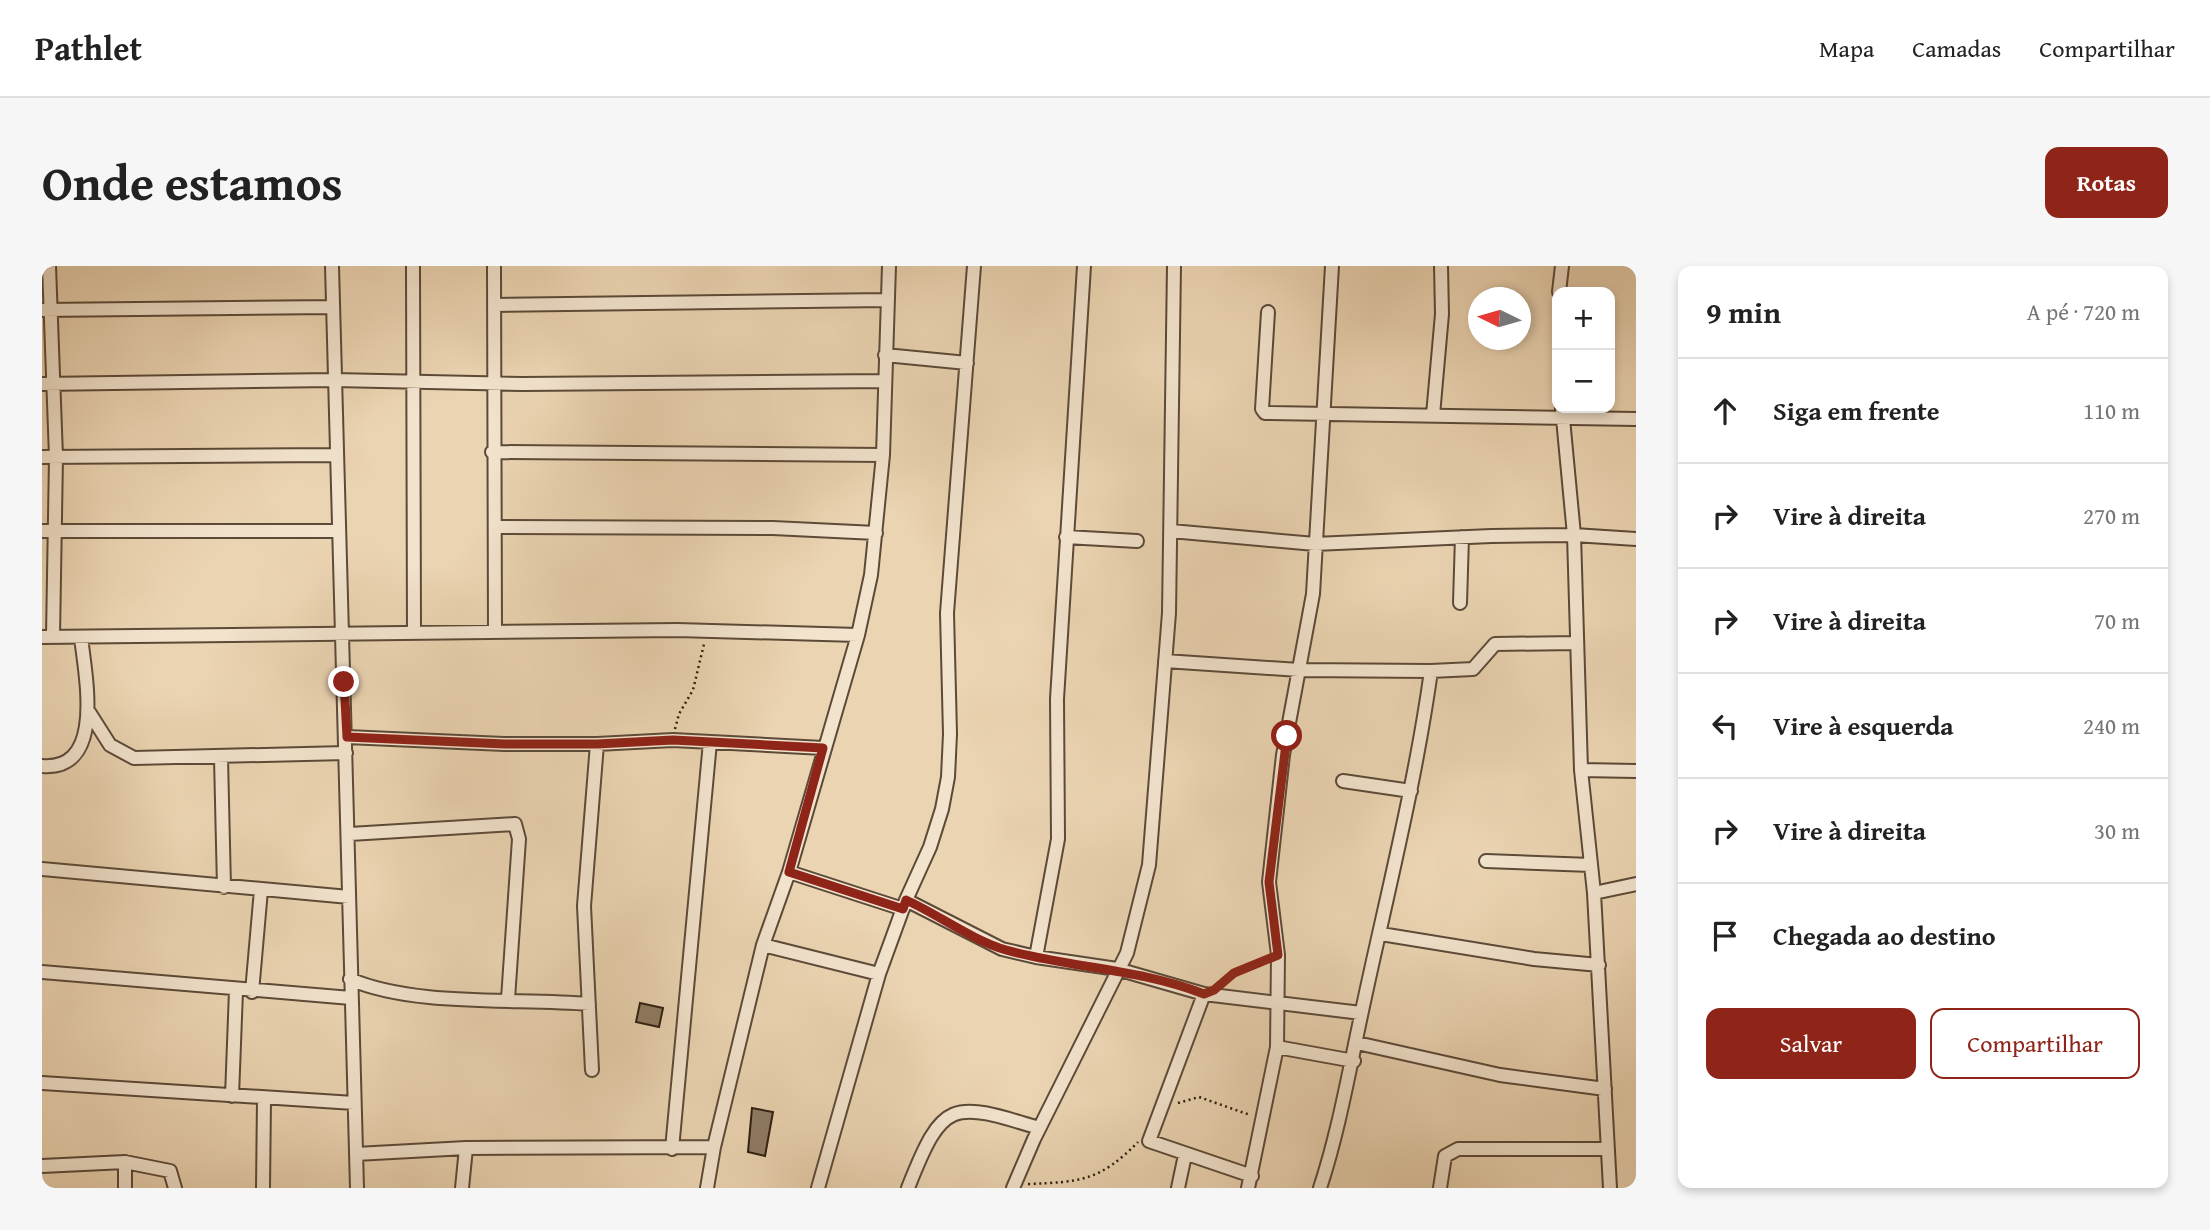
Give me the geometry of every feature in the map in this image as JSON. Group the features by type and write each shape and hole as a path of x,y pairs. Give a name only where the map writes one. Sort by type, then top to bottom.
{"street":[{"path":"49,266 47,384 56,457 56,531 48,637 705,630 858,635"},
{"path":"332,266 338,531 350,834 349,897 357,1188"},
{"path":"413,266 414,632"},
{"path":"494,266 492,452 495,632"},
{"path":"707,1188 714,1147 764,945 789,872 858,635 871,575 883,455 889,266"},
{"path":"818,1188 879,974 930,847 942,809 948,777 950,734 947,613 974,266"},
{"path":"1037,957 1058,839 1057,699 1084,266"},
{"path":"1013,1188 1039,1128 1126,953 1136,924 1149,865 1165,661 1171,531 1174,266"},
{"path":"1204,994 1180,1063 1149,1138 1152,1143 1250,1182 1277,1047 1280,1001 1278,955 1269,882 1283,755 1310,614 1332,266"},
{"path":"1433,415 1442,314 1441,266"},
{"path":"1560,287 1562,266"},
{"path":"494,306 887,300"},
{"path":"47,310 332,307"},
{"path":"1268,312 1262,411 1321,415 1552,412"},
{"path":"886,355 967,363"},
{"path":"47,384 334,380 494,383 885,381"},
{"path":"1562,413 1574,535 1581,770 1599,965 1610,1188"},
{"path":"1573,413 1636,419"},
{"path":"492,452 883,455"},
{"path":"42,457 336,455"},
{"path":"495,527 773,528 876,533"},
{"path":"42,531 338,531"},
{"path":"1171,531 1315,544 1574,535 1636,539"},
{"path":"1066,537 1137,541"},
{"path":"1460,603 1462,537"},
{"path":"42,766 55,767 69,761 82,739 89,712 81,637"},
{"path":"1165,661 1299,670 1431,671 1473,669 1496,644 1576,643"},
{"path":"1320,1188 1354,1061 1361,1013 1381,934 1411,791 1431,671"},
{"path":"89,712 110,745 134,758 222,758 346,752"},
{"path":"347,737 597,744 673,740 823,748"},
{"path":"672,1149 710,741"},
{"path":"592,1070 584,906 597,744"},
{"path":"222,758 224,887"},
{"path":"1581,770 1636,771"},
{"path":"1343,781 1411,791"},
{"path":"350,834 515,824 519,839 508,999"},
{"path":"1486,861 1591,864"},
{"path":"42,869 349,897"},
{"path":"789,872 905,904 1002,948 1037,957 1117,969 1204,994 1280,1001 1361,1013"},
{"path":"1594,893 1636,884"},
{"path":"252,992 261,890"},
{"path":"1381,934 1534,959 1599,965"},
{"path":"764,945 879,974"},
{"path":"42,972 236,991 351,998"},
{"path":"351,979 371,988 406,995 589,1004"},
{"path":"232,1096 236,991"},
{"path":"1357,1043 1500,1074 1605,1089"},
{"path":"1277,1047 1354,1061"},
{"path":"42,1083 355,1103"},
{"path":"263,1188 264,1099"},
{"path":"908,1188 922,1152 950,1115 962,1110 989,1112 1039,1128"},
{"path":"356,1154 466,1148 714,1147"},
{"path":"462,1188 466,1148"},
{"path":"1440,1188 1445,1156 1458,1149 1608,1149"},
{"path":"1178,1188 1185,1155"},
{"path":"125,1162 125,1188"},
{"path":"42,1166 125,1162 170,1171 175,1188"}],"path":[{"path":"673,740 679,714 698,675 705,630"},
{"path":"1204,994 1214,990 1234,973 1278,955"}],"building":[{"path":"640,1003 663,1008 659,1027 636,1022"},
{"path":"752,1108 773,1112 765,1156 748,1152"}],"route":[{"path":"344,682 347,737 505,744 597,744 673,740 823,748 789,872 903,909 906,900 1002,948 1082,966 1117,969 1204,994 1214,990 1234,973 1278,955 1269,882 1287,736"}]}
